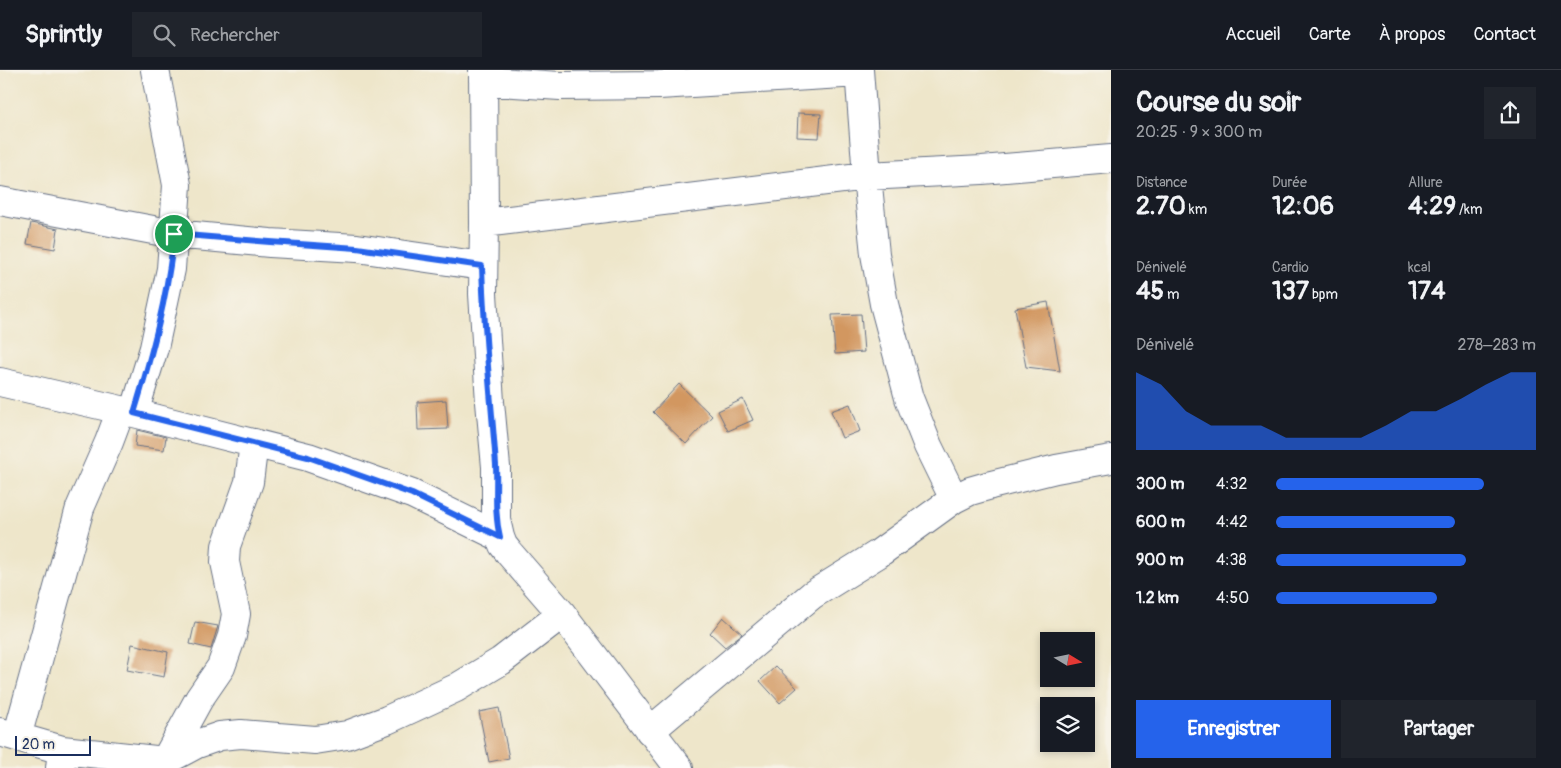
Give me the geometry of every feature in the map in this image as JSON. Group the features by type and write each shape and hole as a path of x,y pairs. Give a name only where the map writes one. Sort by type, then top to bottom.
{"street":[{"path":"155,70 177,185 171,269 154,348 128,411 109,442 80,508 8,735 61,759 164,761 197,744 220,736 242,734 315,740 347,735 388,720 456,688 501,661 562,614"},
{"path":"679,768 562,614 503,545 500,537 496,520 496,467 482,266 484,223 483,75 560,86 659,84 859,71 875,254 884,304 909,398 928,446 954,500"},
{"path":"484,223 867,176 982,170 1111,159"},
{"path":"0,201 174,234 357,248 482,266"},
{"path":"0,382 128,411 308,457 412,494 500,537"},
{"path":"164,761 199,699 221,667 232,636 236,614 225,562 226,546 249,482 254,443"},
{"path":"650,730 812,595 878,554 954,500 970,491 990,485 1056,469 1111,459"}],"building":[{"path":"798,113 821,114 819,138 797,137"},
{"path":"31,223 58,229 55,249 27,244"},
{"path":"1048,302 1060,371 1026,367 1015,308"},
{"path":"861,314 864,352 835,354 832,315"},
{"path":"679,384 712,416 686,444 653,412"},
{"path":"743,399 753,420 728,431 718,411"},
{"path":"446,400 448,429 418,430 417,402"},
{"path":"850,404 860,431 842,438 831,411"},
{"path":"137,430 166,437 164,450 135,446"},
{"path":"723,617 742,634 725,647 710,633"},
{"path":"195,622 218,626 211,649 190,644"},
{"path":"132,644 168,652 164,677 127,670"},
{"path":"776,666 797,688 780,703 760,681"},
{"path":"499,708 509,758 489,762 479,712"}],"route":[{"path":"174,234 357,248 482,266 496,467 496,520 500,537 412,494 308,457 134,413 154,348 171,269 174,234"}]}
